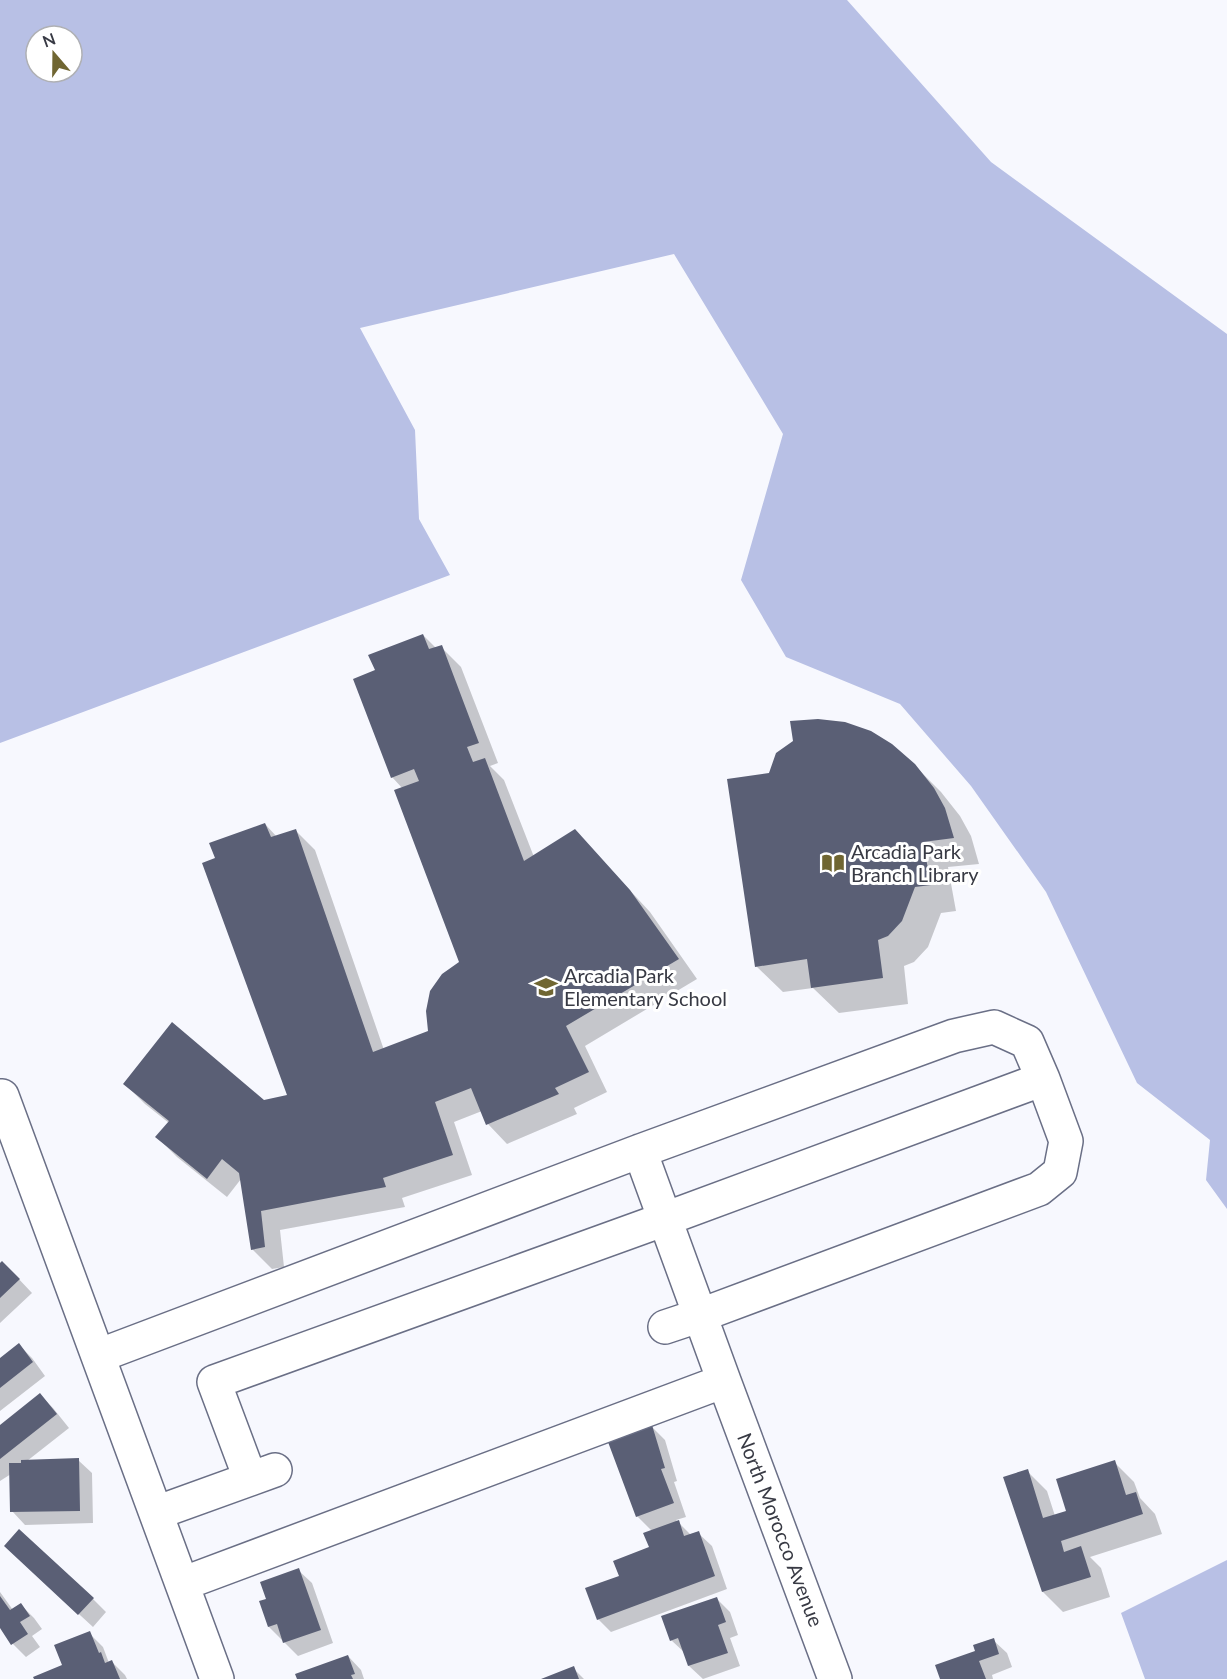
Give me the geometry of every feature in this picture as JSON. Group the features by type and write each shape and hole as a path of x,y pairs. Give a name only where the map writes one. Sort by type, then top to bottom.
{"street":[{"path":"98,1356 640,1151 954,1036 994,1028 1027,1042 1066,1141 1060,1172 1039,1189 665,1327"},
{"path":"156,1513 263,1474 214,1382 1043,1079"},
{"path":"3,1096 218,1679"},
{"name":"North Morocco Avenue","path":"640,1151 835,1679"},
{"path":"182,1584 724,1381"}],"shaded area":[{"path":"0,0 847,0 991,162 1227,334 1227,1209 1206,1180 1210,1140 1137,1083 1046,892 971,786 900,704 786,657 741,580 783,434 674,254 360,328 415,430 419,519 450,575 0,743"},
{"path":"1227,1560 1227,1679 1145,1679 1121,1613"}],"building":[{"name":"Arcadia Park Elementary School","path":"423,634 429,649 442,645 479,743 467,747 473,762 485,758 524,861 575,829 630,890 679,959 566,1026 589,1072 555,1088 559,1094 486,1125 471,1088 435,1102 453,1155 383,1178 386,1187 261,1211 265,1247 251,1250 239,1173 222,1159 207,1179 155,1137 169,1121 123,1084 172,1022 264,1100 287,1095 202,863 215,858 209,843 265,823 271,837 296,829 373,1052 428,1031 426,1011 430,991 442,974 459,962 394,790 419,781 414,769 391,778 353,679 375,670 368,655"},
{"name":"Arcadia Park Branch Library","path":"818,719 845,722 871,731 892,744 915,764 934,788 945,808 954,838 923,842 931,885 915,887 902,921 888,936 878,940 883,978 811,988 807,959 755,967 727,779 769,773 776,753 793,741 790,721"},
{"path":"2,1261 20,1279 0,1298 0,1263"},
{"path":"19,1343 33,1362 0,1388 0,1358"},
{"path":"40,1393 57,1414 0,1459 0,1425"},
{"path":"652,1425 665,1468 661,1469 674,1503 636,1517 608,1442"},
{"path":"79,1458 80,1511 10,1512 9,1463 21,1463 21,1460"},
{"path":"1115,1460 1126,1495 1136,1492 1143,1514 1061,1541 1064,1552 1081,1546 1091,1577 1042,1592 1003,1477 1028,1469 1043,1518 1066,1511 1056,1479"},
{"path":"679,1520 684,1536 699,1531 715,1576 597,1620 585,1588 619,1576 613,1561 649,1547 643,1533"},
{"path":"19,1529 94,1598 78,1615 4,1546"},
{"path":"299,1568 321,1630 283,1643 277,1624 268,1627 259,1601 266,1599 260,1582"},
{"path":"0,1596 10,1610 21,1603 30,1616 20,1622 28,1634 11,1645 0,1628"},
{"path":"717,1597 726,1622 718,1625 728,1653 688,1666 678,1638 670,1641 661,1616"},
{"path":"90,1631 105,1663 112,1660 120,1679 34,1679 33,1677 62,1665 54,1645"},
{"path":"994,1638 999,1654 979,1661 986,1679 940,1679 935,1665 975,1651 973,1645"},
{"path":"348,1655 355,1674 351,1675 353,1679 297,1679 295,1674"},
{"path":"574,1666 579,1679 541,1679"}],"place":[{"name":"Arcadia Park Branch Library","path":"833,863"},
{"name":"Arcadia Park Elementary School","path":"546,987"}]}
